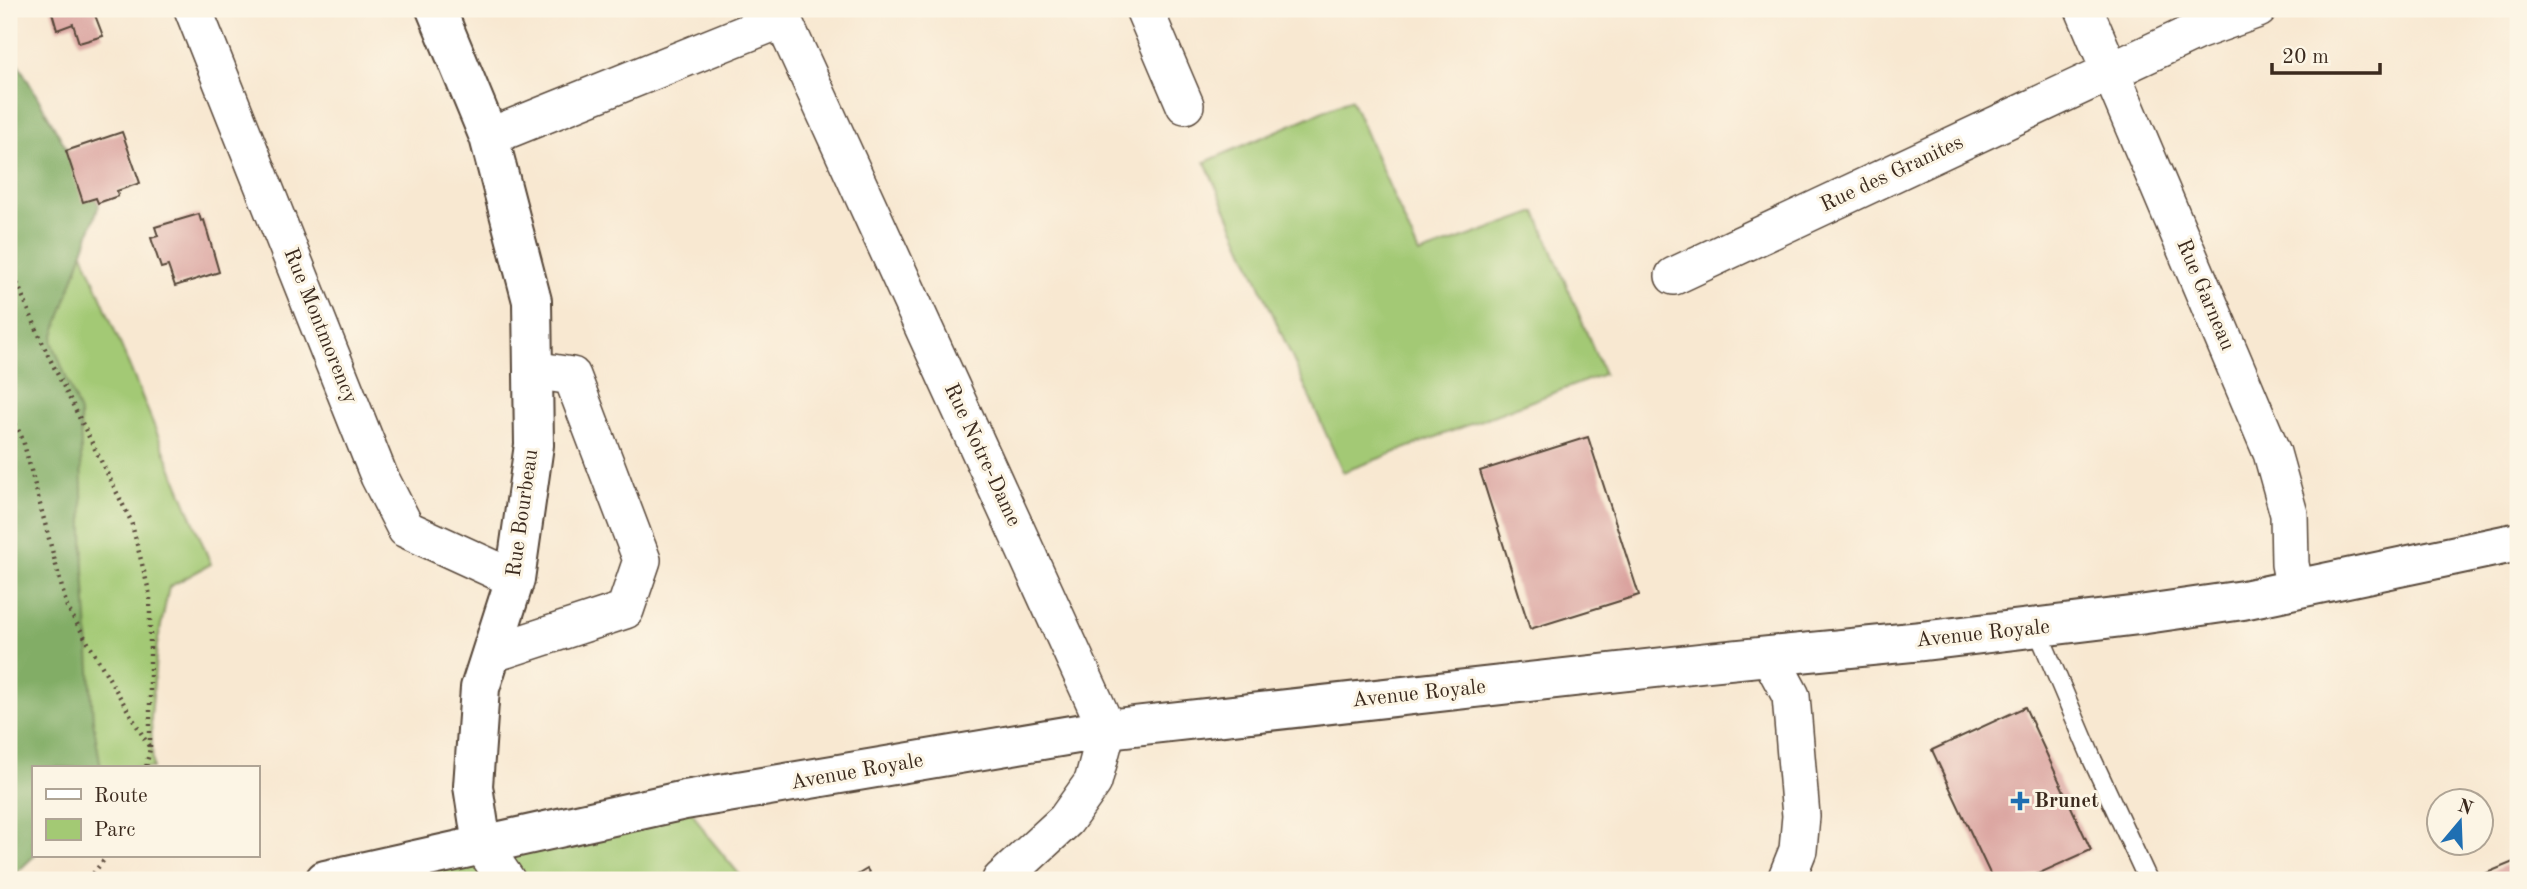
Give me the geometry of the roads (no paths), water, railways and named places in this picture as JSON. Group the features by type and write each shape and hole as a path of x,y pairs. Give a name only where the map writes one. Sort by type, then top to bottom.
{"main road":[{"name":"Rue Bourbeau","path":"436,9 489,138 532,301 534,445 515,579 480,688 473,786 482,845"},
{"name":"Avenue Royale","path":"325,880 685,800 1107,729 2037,629 2243,600 2518,542"}],"street":[{"name":"Rue Montmorency","path":"193,9 379,475 406,529 515,579"},
{"path":"1144,9 1185,105"},
{"name":"Rue Garneau","path":"2084,9 2272,453 2289,514 2290,564 2295,589"},
{"name":"Rue des Granites","path":"1674,276 2197,31 2259,9"},
{"path":"489,138 780,14"},
{"name":"Rue Notre-Dame","path":"780,14 1107,729"},
{"path":"491,654 625,610 642,561 572,376 533,370"},
{"path":"1770,657 1791,696 1801,816 1798,850 1786,880"},
{"path":"1001,880 1066,820 1093,782 1107,729"},
{"name":"Rue Bourbeau","path":"482,845 506,880"}],"lane":[{"path":"2037,629 2093,761 2148,880"}],"place":[{"name":"Brunet","path":"2020,801"}]}
